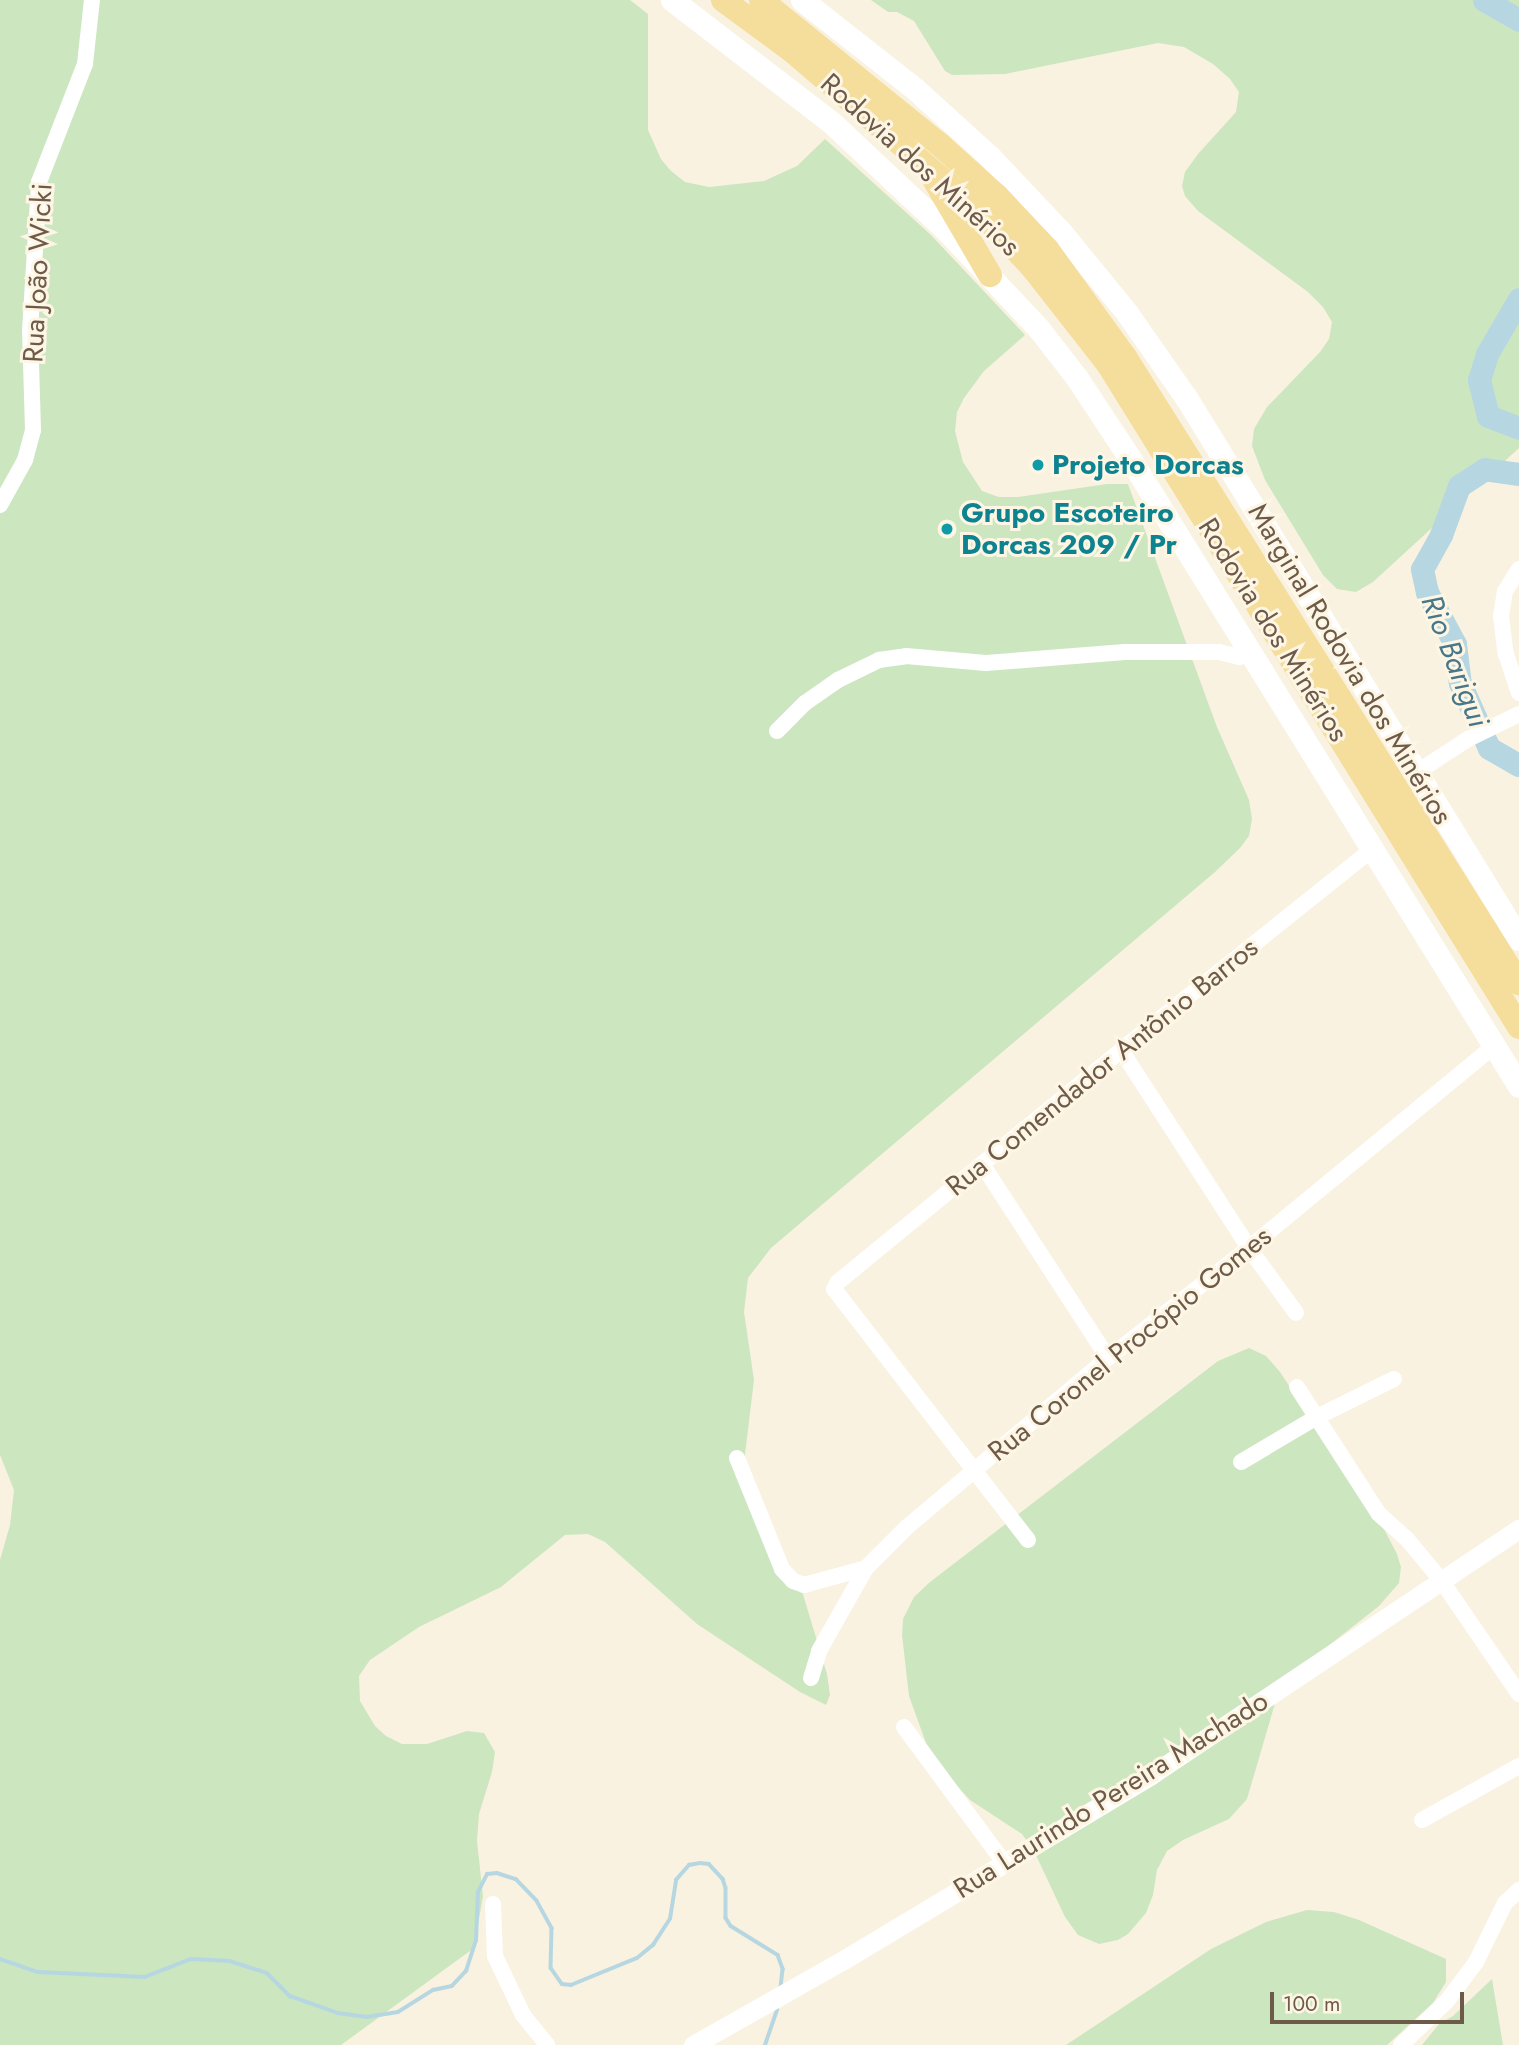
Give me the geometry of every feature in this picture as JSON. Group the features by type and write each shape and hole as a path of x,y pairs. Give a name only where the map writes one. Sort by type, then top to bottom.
{"main road":[{"path":"672,0 831,122 990,275 1039,328 1077,378 1251,651 1519,1086"},
{"name":"Rodovia dos Minérios","path":"723,0 791,50 922,159 981,213 1033,268 1108,365 1519,1027"},
{"name":"Rodovia dos Minérios","path":"761,0 939,144 997,196 1047,249 1140,381 1519,983"},
{"name":"Marginal Rodovia dos Minérios","path":"802,0 953,122 1026,194 1095,272 1187,399 1519,939"},
{"path":"922,159 990,275"}],"street":[{"name":"Rua João Wicki","path":"0,505 25,460 33,430 30,331 39,182 85,64 92,0"},
{"path":"1519,569 1505,591 1501,616 1506,654 1519,693"},
{"path":"777,731 805,703 838,680 879,660 906,656 986,663 1125,652 1219,652 1238,657 1251,651"},
{"path":"1416,772 1468,739 1519,714"},
{"name":"Rua Comendador Antônio Barros","path":"973,1469 834,1289 838,1282 1121,1050 1373,849"},
{"name":"Rua Coronel Procópio Gomes","path":"811,1678 819,1651 866,1568 907,1527 1108,1358 1249,1248 1494,1046"},
{"path":"1121,1050 1249,1248 1296,1313"},
{"path":"982,1164 1108,1358"},
{"path":"1241,1462 1315,1418 1394,1379"},
{"path":"1297,1387 1379,1514 1407,1539 1441,1580 1519,1695"},
{"path":"737,1458 782,1569 793,1581 804,1585 866,1568"},
{"path":"973,1469 1028,1540"},
{"name":"Rua Laurindo Pereira Machado","path":"693,2045 1151,1775 1519,1530"},
{"path":"904,1727 1004,1864"},
{"path":"1422,1820 1519,1766"},
{"path":"1401,2045 1447,2001 1476,1962 1505,1903 1519,1890"},
{"path":"493,1904 495,1956 523,2015 547,2045"}],"green space":[{"path":"0,0 630,0 648,14 648,130 661,159 670,170 685,182 709,187 764,181 797,166 825,139 931,235 1025,335 984,371 957,412 955,431 963,462 982,491 999,497 1018,497 1107,484 1128,484 1217,727 1249,800 1252,819 1249,836 1215,872 771,1248 748,1278 744,1312 754,1380 743,1471 745,1492 802,1591 827,1674 830,1695 826,1705 800,1692 697,1624 605,1542 588,1534 565,1535 501,1587 419,1627 370,1660 359,1676 360,1701 375,1726 386,1736 402,1744 427,1744 467,1731 484,1733 495,1752 479,1814 477,1841 483,1896 474,1948 341,2045 0,2045 0,1560 10,1525 14,1490 0,1455"},
{"path":"871,0 1519,0 1519,448 1373,582 1356,592 1337,589 1323,575 1265,480 1252,446 1254,429 1267,407 1320,352 1329,339 1332,322 1323,307 1308,292 1198,211 1185,196 1182,186 1185,172 1198,154 1236,112 1239,92 1230,79 1213,64 1184,47 1158,43 1005,74 952,75 945,71 914,21 897,12 888,12"},
{"path":"1249,1348 1266,1356 1280,1372 1384,1529 1401,1567 1399,1583 1379,1606 1281,1683 1247,1799 1229,1819 1183,1840 1167,1851 1157,1870 1153,1895 1146,1913 1128,1934 1118,1940 1099,1944 1078,1935 1065,1917 1034,1851 1022,1834 970,1800 948,1776 926,1743 909,1696 902,1635 903,1619 914,1597 930,1582 1218,1361"},
{"path":"1307,1910 1334,1912 1359,1920 1446,1959 1446,1982 1433,2003 1387,2045 1066,2045 1211,1949 1266,1922"},
{"path":"1492,1979 1503,2045 1422,2045 1439,2024 1453,2016"}],"waterway":[{"name":"Rio Barigui","path":"1484,0 1519,20"},
{"name":"Rio Barigui","path":"1519,299 1487,354 1479,380 1488,416 1519,428"},
{"name":"Rio Barigui","path":"1519,474 1485,469 1459,486 1441,535 1422,569 1427,592 1455,644 1460,683 1489,748 1519,765"},
{"path":"0,1959 38,1972 145,1977 191,1959 230,1961 267,1973 290,1996 338,2013 367,2017 398,2012 433,1990 452,1986 466,1971 476,1941 478,1892 487,1874 497,1873 516,1879 537,1901 552,1928 551,1968 562,1984 571,1985 637,1958 653,1945 670,1919 676,1880 689,1865 700,1863 709,1864 723,1879 726,1888 726,1918 731,1926 778,1955 783,1969 781,1989"},
{"path":"765,2045 777,2010"}],"place":[{"name":"Projeto Dorcas","path":"1038,465"},
{"name":"Grupo Escoteiro Dorcas 209 / Pr","path":"947,529"}]}
